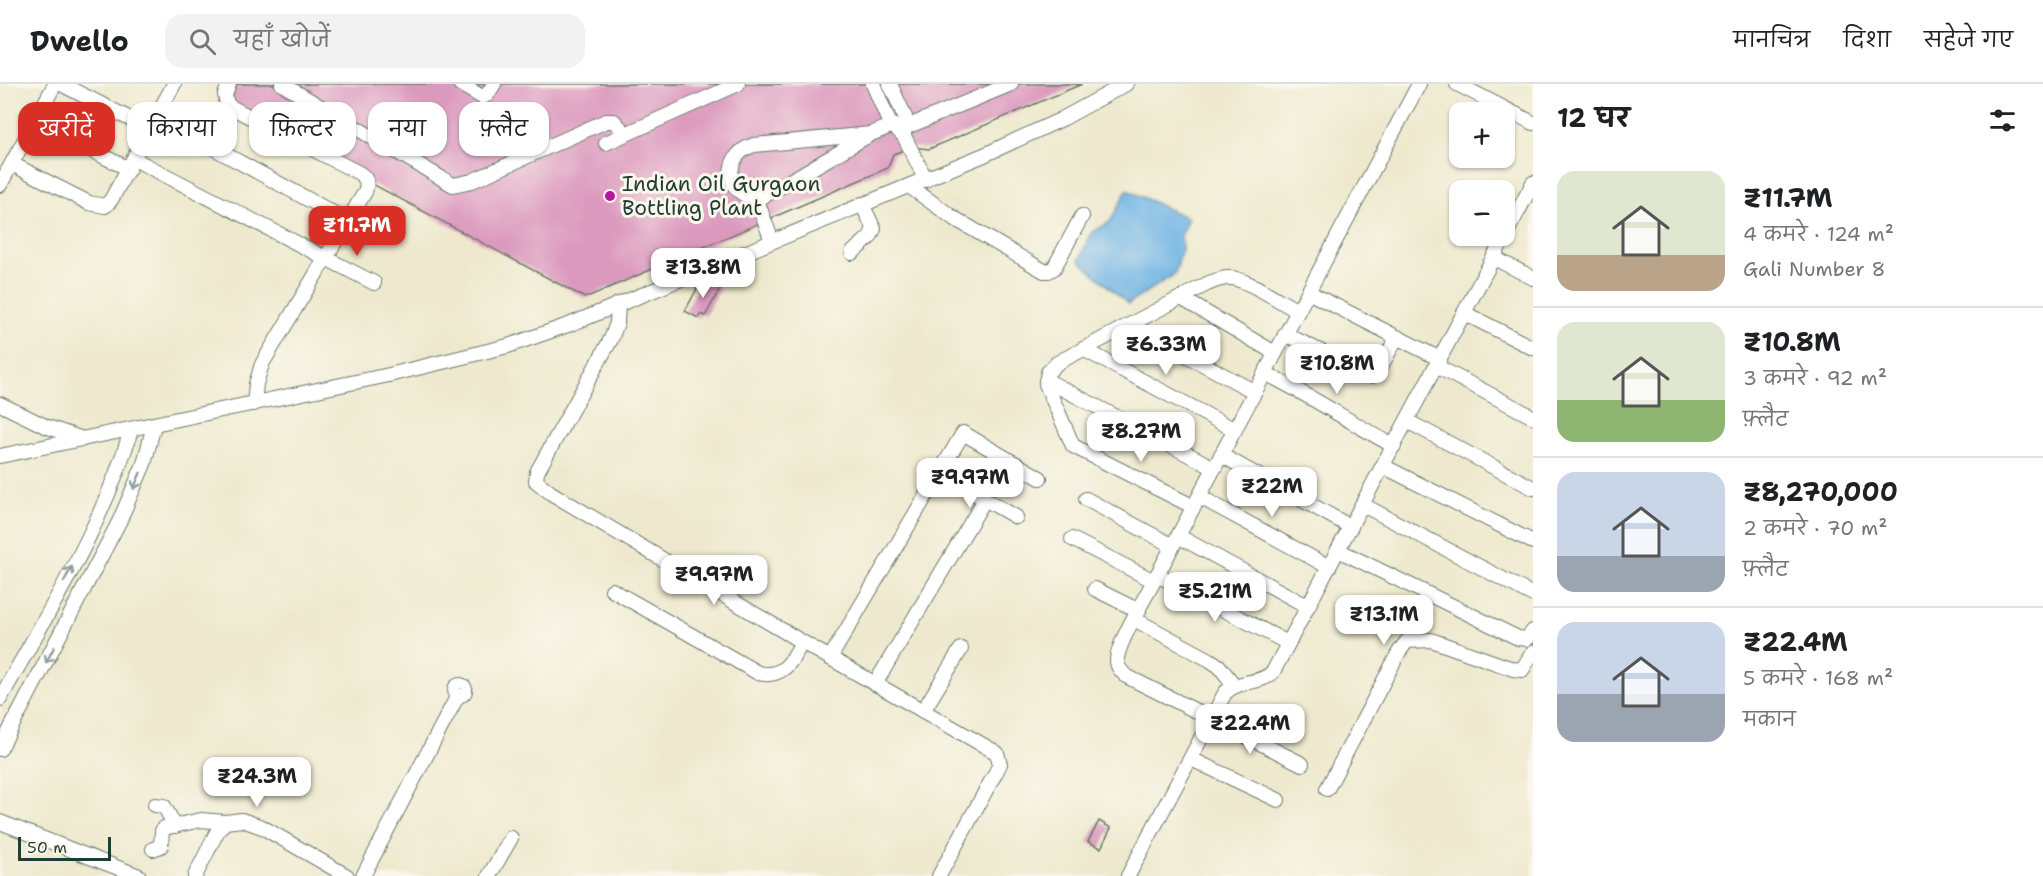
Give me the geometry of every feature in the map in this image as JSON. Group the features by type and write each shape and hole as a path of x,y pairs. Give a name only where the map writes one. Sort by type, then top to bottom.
{"street":[{"path":"45,102 55,84"},
{"path":"62,84 127,117"},
{"path":"164,102 174,84"},
{"path":"229,84 225,95 227,105 364,176 368,185 262,364 256,384 255,404"},
{"path":"282,84 453,185 472,181 606,121 614,121 626,134"},
{"path":"460,84 482,97 487,95 494,84"},
{"path":"606,143 738,84"},
{"path":"873,84 890,122 901,130 926,180"},
{"path":"890,84 904,117 901,130"},
{"path":"871,134 764,196 756,198 744,195 736,189 731,180 730,169 736,156 744,148 754,145 901,130 1011,84"},
{"path":"0,456 389,375 508,346 926,180 1024,138 1126,84"},
{"path":"1302,764 1126,676 1118,667 1118,653 1155,578 1419,84"},
{"path":"1457,84 1533,123"},
{"path":"0,185 18,153"},
{"path":"113,156 374,283"},
{"path":"12,164 88,203 101,207 111,200 135,156"},
{"path":"228,156 348,221"},
{"path":"1128,876 1226,693 1235,686 1268,676 1273,672 1464,313 1494,258 1528,204 1533,183"},
{"path":"909,186 945,212 1044,271 1054,268 1082,216"},
{"path":"756,198 772,241"},
{"path":"852,253 873,231 873,226 862,204"},
{"path":"1494,258 1533,278"},
{"path":"1298,311 1243,281 1228,278 1208,284 1057,363 1048,372 1046,380 1051,398 1073,446 1197,502 1329,567"},
{"path":"1308,292 1397,337 1533,417"},
{"path":"1181,298 1275,353"},
{"path":"618,304 617,322 611,339 537,472 536,481 551,493 802,642 997,753 1000,764 939,876"},
{"path":"1464,313 1533,348"},
{"path":"1130,325 1255,392"},
{"path":"1286,334 1371,376 1378,372 1397,337"},
{"path":"1083,350 1235,430"},
{"path":"1265,373 1310,396 1394,446"},
{"path":"1046,380 1214,468"},
{"path":"0,404 45,426 85,440"},
{"path":"1407,421 1533,488"},
{"path":"0,749 118,522 144,464 154,425"},
{"path":"0,699 99,517 122,461 131,430"},
{"path":"830,658 963,433 1040,478"},
{"path":"1221,455 1351,526"},
{"path":"1383,466 1533,542"},
{"path":"939,473 1016,518"},
{"path":"1086,499 1307,606"},
{"path":"875,684 985,500"},
{"path":"1362,505 1533,595"},
{"path":"1072,539 1288,643"},
{"path":"1338,550 1518,638 1527,639 1533,631"},
{"path":"1095,589 1219,666 1235,686"},
{"path":"612,590 758,673 768,676 791,662 802,642"},
{"path":"1327,789 1399,651 1407,641 1431,640 1513,669 1522,670 1533,652"},
{"path":"923,711 961,649"},
{"path":"363,876 458,695"},
{"path":"1191,759 1278,800"},
{"path":"155,805 166,808 175,826"},
{"path":"153,849 161,846 162,831 175,826 201,820 225,822 242,820 262,827 347,876"},
{"path":"0,822 139,876"},
{"path":"195,876 217,832 225,822"},
{"path":"489,876 511,838"}],"water":[{"path":"1127,190 1188,218 1181,234 1182,249 1175,274 1128,304 1079,260 1091,233 1110,222"}],"building":[{"name":"Indian Oil Gurgaon Bottling Plant","path":"228,84 1082,84 929,149 912,147 893,154 888,168 585,298 320,156 356,156 356,102 249,102 249,118 237,111 237,102 218,101"},
{"path":"703,278 720,289 705,316 700,314 698,318 685,311"},
{"path":"1099,821 1111,828 1101,848 1088,842"}],"place":[{"name":"Indian Oil Gurgaon Bottling Plant","path":"610,196"}]}
